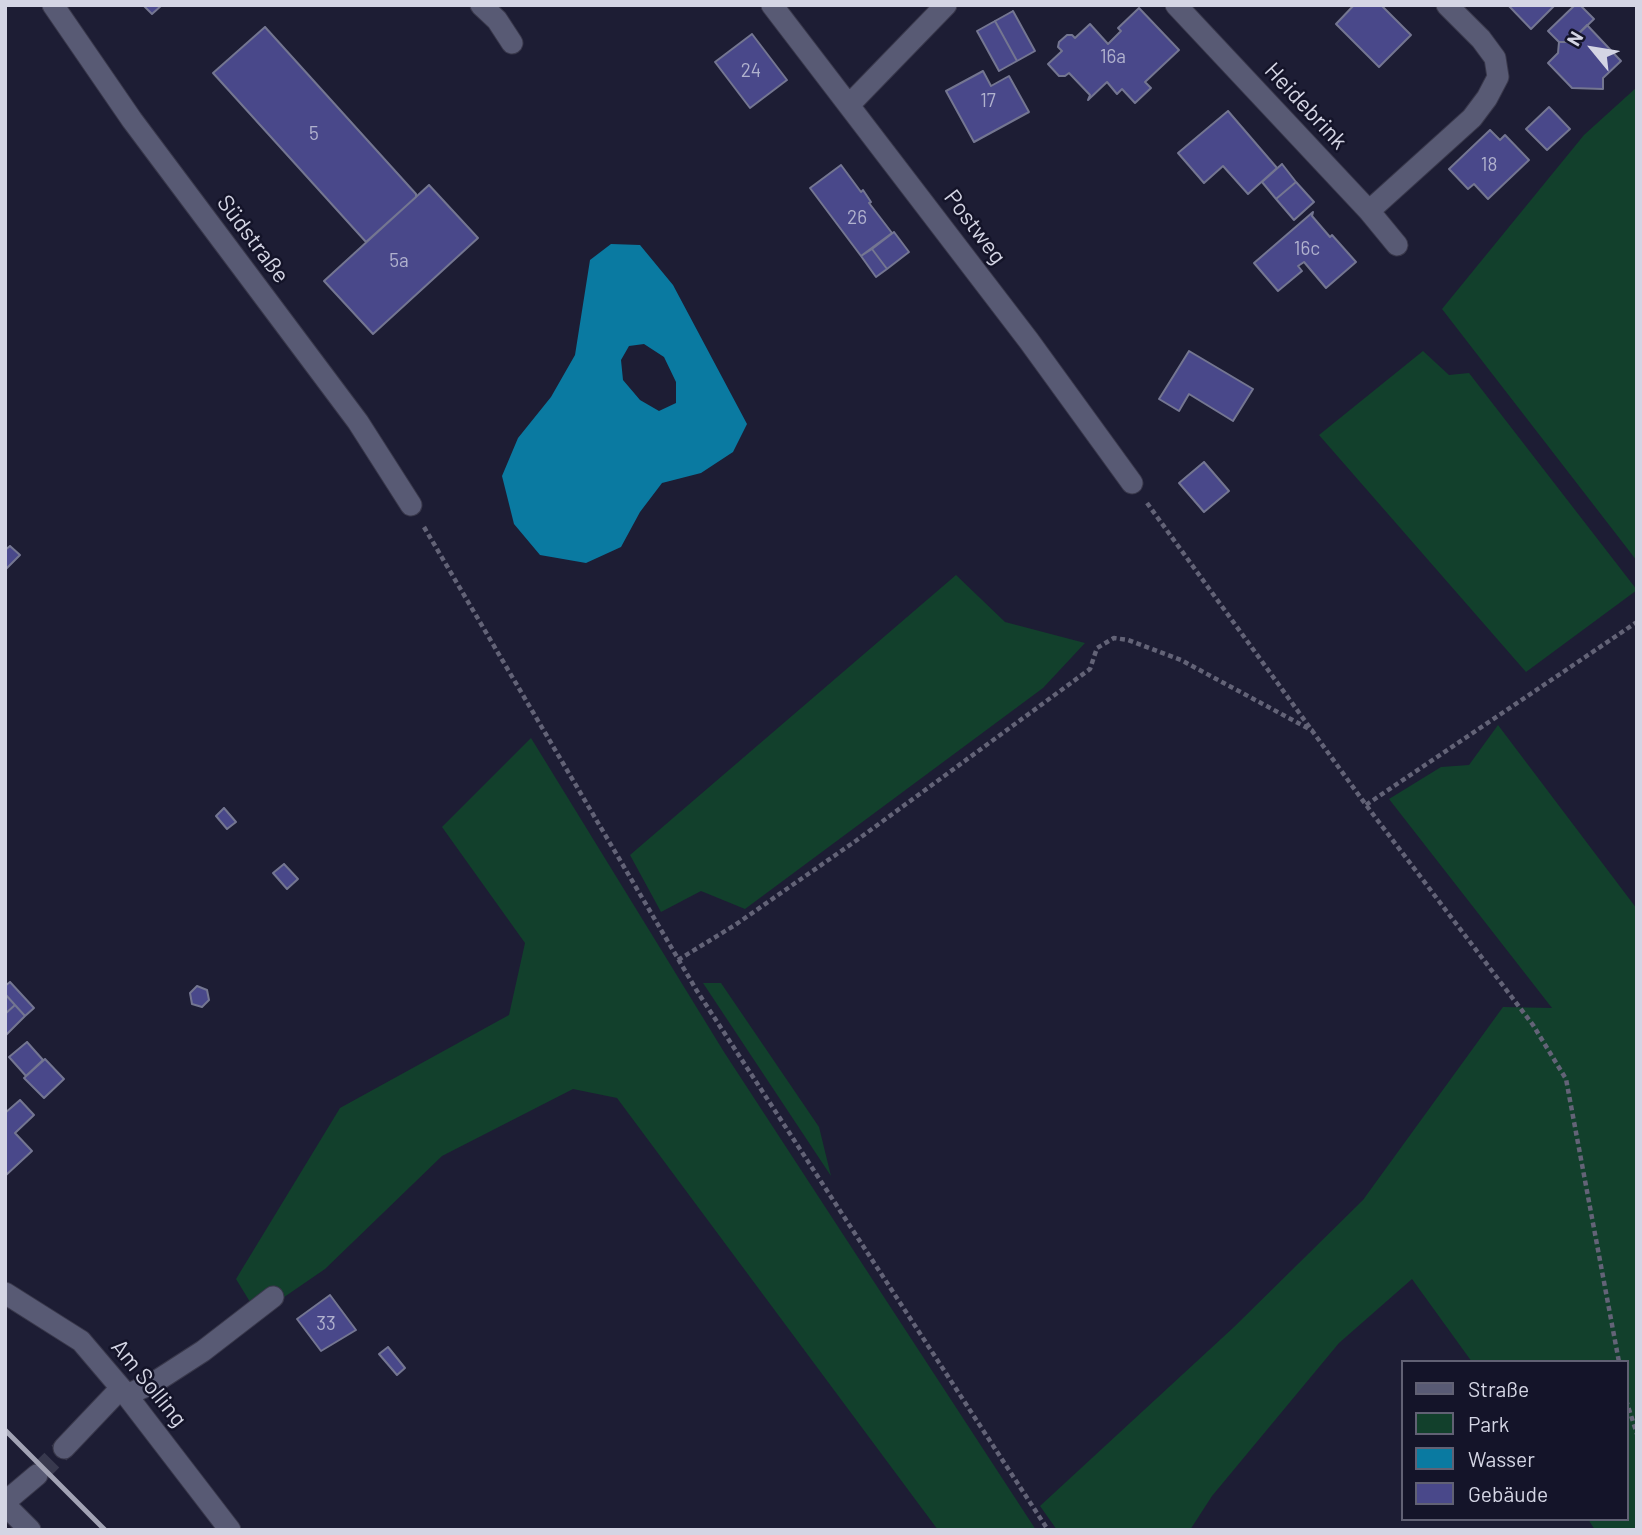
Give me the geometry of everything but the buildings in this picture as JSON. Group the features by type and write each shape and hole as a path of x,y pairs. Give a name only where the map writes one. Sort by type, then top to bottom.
{"street":[{"name":"Südstraße","path":"53,5 132,120 358,422 411,505"},
{"path":"481,5 497,20 512,43"},
{"name":"Postweg","path":"772,5 1029,341 1132,483"},
{"path":"850,104 946,5"},
{"name":"Heidebrink","path":"1176,5 1369,211 1397,245"},
{"path":"1369,211 1472,118 1498,77 1495,58 1481,39 1447,5"},
{"name":"Am Solling","path":"5,1293 80,1341 124,1391 230,1530"},
{"path":"64,1448 124,1391 155,1382 203,1351 273,1297"},
{"path":"30,1530 5,1503 37,1475"}],"path":[{"path":"1132,483 1366,806 1533,1025 1566,1079 1619,1360"},
{"path":"411,505 678,960 844,1220 1048,1530"},
{"path":"1366,806 1637,622"},
{"path":"678,960 735,925 857,840 1090,669 1097,648 1114,638 1128,640 1181,660 1314,731"},
{"path":"1628,1406 1637,1434"}],"green space":[{"path":"1637,87 1637,561 1442,309 1584,135"},
{"path":"1423,351 1449,375 1469,373 1637,590 1526,672 1319,435"},
{"path":"956,575 1005,622 1085,643 1043,688 745,909 701,891 661,912 630,855"},
{"path":"1498,725 1637,909 1637,1530 1595,1530 1589,1521 1628,1521 1628,1360 1471,1360 1412,1279 1339,1343 1212,1496 1190,1530 1057,1530 1040,1506 1234,1327 1363,1200 1503,1007 1552,1008 1389,799 1441,767 1469,765"},
{"path":"531,738 724,1052 1036,1530 938,1530 617,1098 573,1089 442,1156 325,1269 258,1315 236,1279 340,1108 509,1015 525,943 442,827"},
{"path":"703,983 721,983 819,1127 831,1176"}],"water":[{"path":"611,244 640,245 673,285 747,424 733,452 701,473 662,483 640,512 621,547 586,563 540,555 514,524 502,476 518,438 551,397 575,355 590,260","holes":["644,344 664,357 676,382 676,403 659,411 640,400 623,380 621,360 629,346"]}],"tunnel":[{"path":"37,1475 64,1448"}],"railway":[{"path":"5,1430 105,1530"}]}
